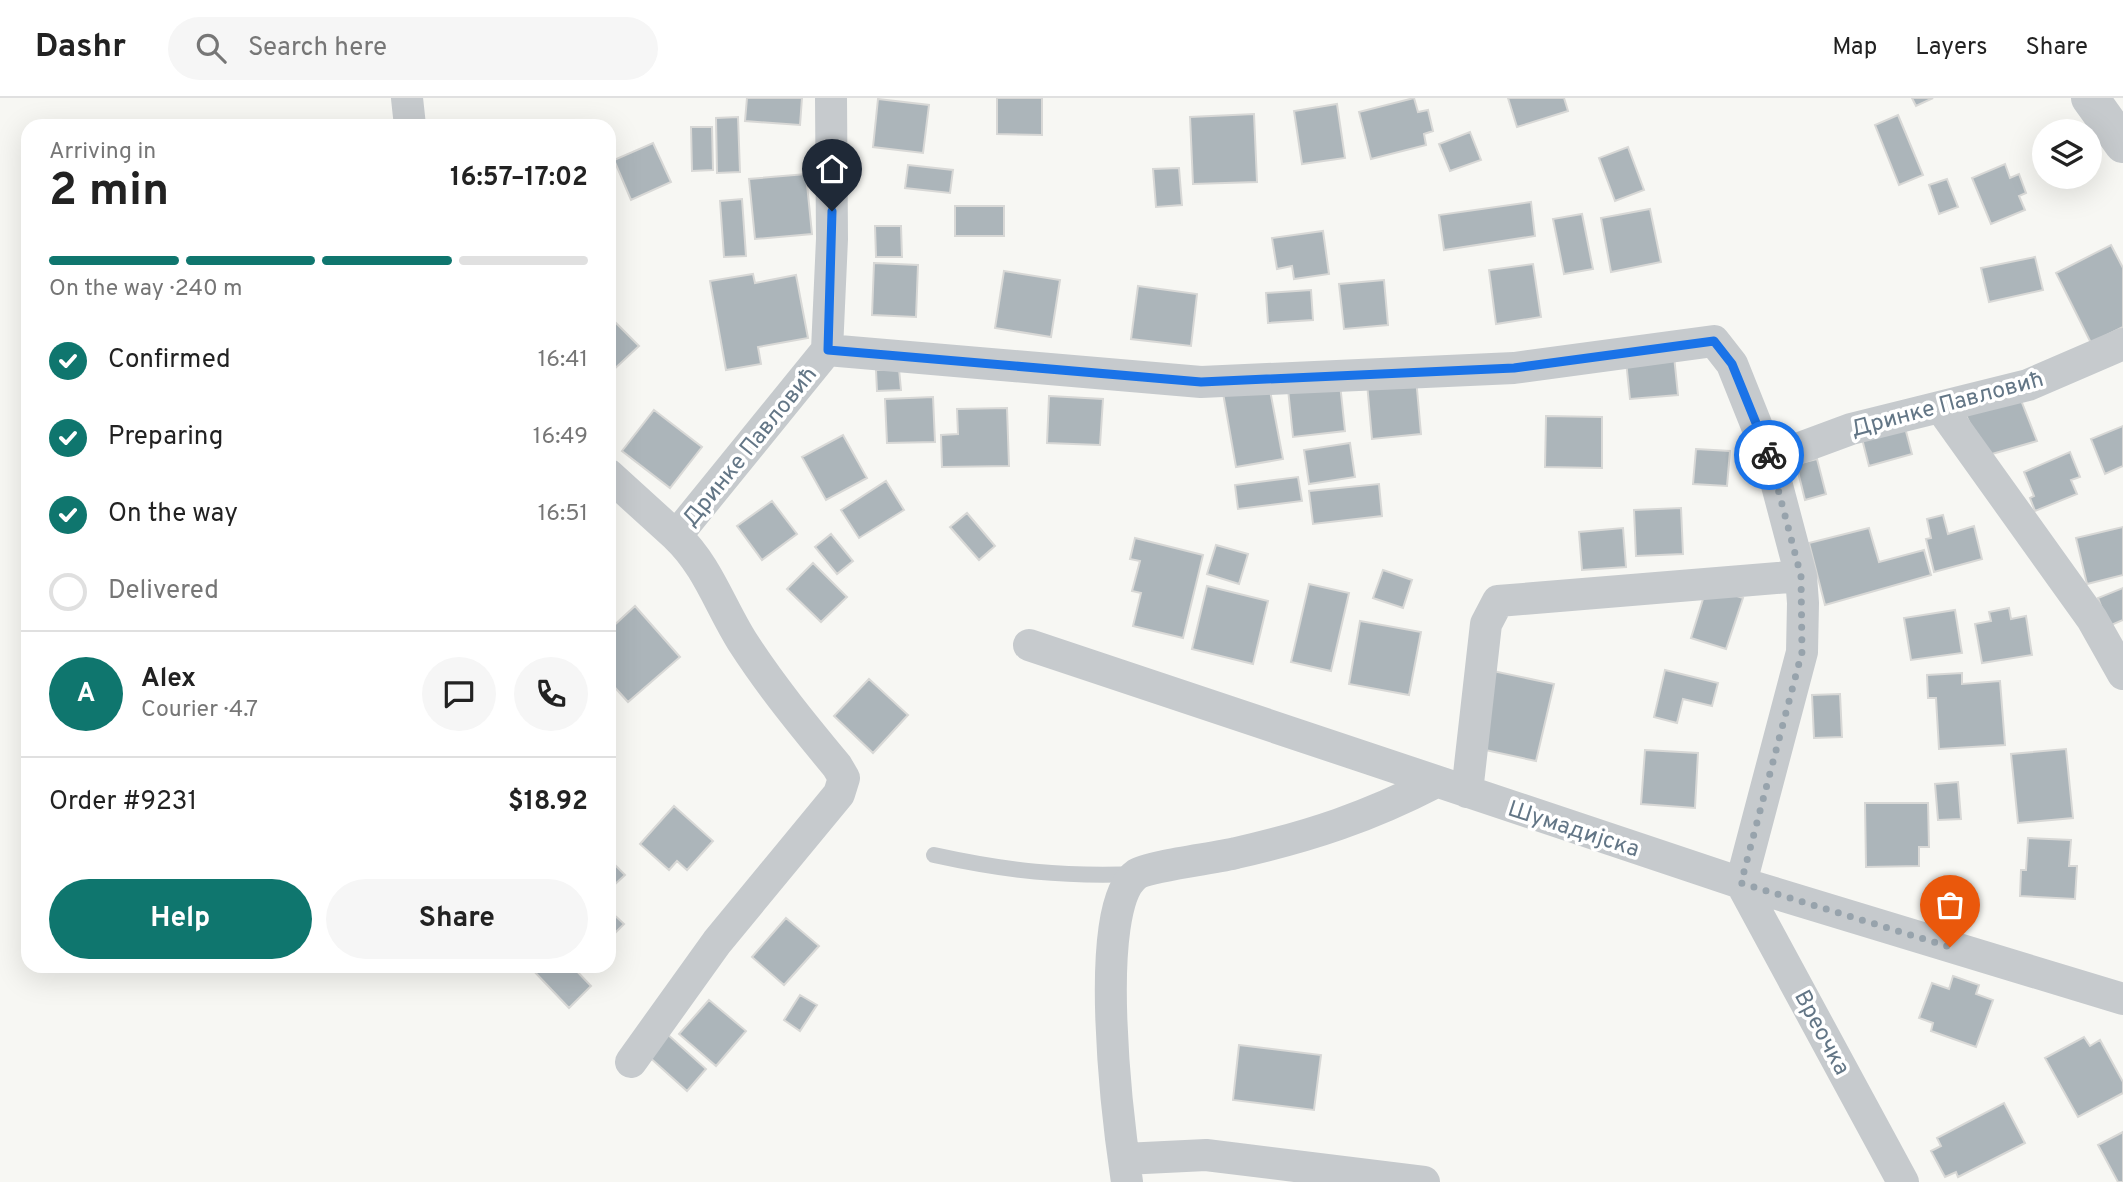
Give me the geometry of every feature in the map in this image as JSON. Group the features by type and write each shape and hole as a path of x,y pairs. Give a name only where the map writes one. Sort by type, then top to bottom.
{"street":[{"path":"407,98 409,119"},
{"path":"828,350 832,239 831,98"},
{"path":"2090,98 2123,144"},
{"name":"Дринке Павловић","path":"631,1062 717,942 839,794 844,778 837,766 779,698 740,638 692,551 676,536 828,350 1201,382 1514,368 1714,341 1732,364 1770,459 1801,576 1802,652 1741,883"},
{"name":"Дринке Павловић","path":"1770,459 1851,429 2028,385 2123,344"},
{"path":"1941,408 2092,620 2123,674"},
{"path":"616,481 676,536"},
{"path":"1468,792 1486,624 1498,601 1801,576"},
{"name":"Шумадијска","path":"1029,645 1741,883 2123,999"},
{"path":"1424,1182 1206,1155 1126,1170 1114,1065 1110,970 1126,887 1138,874 1235,853 1349,823 1436,782"},
{"name":"Вреочка","path":"1741,883 1903,1182"}],"lane":[{"path":"934,855 1003,870 1082,876 1138,874"}],"building":[{"path":"747,98 802,98 800,125 745,121"},
{"path":"997,98 1042,98 1042,135 997,134"},
{"path":"1414,98 1418,112 1428,110 1433,131 1424,134 1426,145 1371,159 1359,112"},
{"path":"1508,98 1564,98 1568,111 1517,127"},
{"path":"1912,98 1933,98 1916,106"},
{"path":"878,99 929,105 923,153 873,147"},
{"path":"1337,104 1345,158 1302,164 1294,111"},
{"path":"1254,114 1257,182 1193,184 1190,117"},
{"path":"1898,115 1923,175 1899,185 1875,125"},
{"path":"738,117 740,172 717,173 716,118"},
{"path":"691,127 712,127 713,170 692,171"},
{"path":"1470,132 1481,160 1450,171 1439,144"},
{"path":"653,143 671,182 631,200 616,159"},
{"path":"1628,147 1644,190 1615,201 1599,158"},
{"path":"2005,164 2010,178 2019,174 2026,193 2019,196 2025,210 1991,224 1972,178"},
{"path":"908,165 953,170 950,193 905,188"},
{"path":"1179,168 1182,205 1156,207 1153,169"},
{"path":"806,174 812,234 755,239 749,179"},
{"path":"1947,179 1958,207 1939,214 1929,185"},
{"path":"742,199 746,256 724,257 720,201"},
{"path":"1531,202 1535,236 1444,250 1439,215"},
{"path":"955,206 1004,206 1004,236 955,236"},
{"path":"1650,209 1661,262 1611,272 1601,218"},
{"path":"1582,214 1593,269 1564,274 1553,219"},
{"path":"875,226 901,226 902,257 876,257"},
{"path":"1323,231 1329,274 1294,279 1292,266 1277,269 1272,238"},
{"path":"2111,245 2123,268 2123,327 2091,343 2056,273"},
{"path":"2035,257 2043,290 1989,302 1981,268"},
{"path":"874,263 918,265 916,317 872,315"},
{"path":"1533,264 1541,317 1496,324 1489,270"},
{"path":"1004,271 1060,280 1051,337 995,328"},
{"path":"753,274 755,283 796,275 808,338 758,347 761,364 726,370 710,281"},
{"path":"1384,280 1388,325 1344,329 1339,284"},
{"path":"1138,286 1197,294 1191,346 1131,339"},
{"path":"1311,290 1313,320 1268,323 1266,293"},
{"path":"616,323 639,346 616,367"},
{"path":"1674,356 1678,395 1630,399 1626,361"},
{"path":"899,369 901,390 877,391 876,370"},
{"path":"1416,378 1421,434 1372,439 1367,383"},
{"path":"1340,384 1345,431 1293,437 1288,389"},
{"path":"1269,385 1283,459 1236,467 1223,393"},
{"path":"2017,390 2037,441 1985,456 1964,411"},
{"path":"1049,396 1103,399 1100,445 1047,443"},
{"path":"933,397 935,442 887,443 885,399"},
{"path":"1007,408 1009,466 942,467 941,435 958,434 957,409"},
{"path":"654,410 702,447 670,488 622,451"},
{"path":"1546,416 1602,417 1602,468 1545,467"},
{"path":"1903,420 1912,454 1869,466 1860,431"},
{"path":"2123,426 2123,466 2105,474 2091,439"},
{"path":"843,435 867,478 826,500 802,457"},
{"path":"1350,443 1355,477 1309,484 1304,450"},
{"path":"1696,449 1730,451 1727,486 1693,484"},
{"path":"2070,452 2080,477 2071,480 2077,494 2035,511 2030,498 2034,496 2024,472"},
{"path":"1817,459 1826,494 1805,500 1796,464"},
{"path":"1298,477 1302,501 1238,509 1235,485"},
{"path":"886,481 904,510 859,538 841,510"},
{"path":"1379,484 1382,516 1313,524 1309,491"},
{"path":"772,501 797,534 762,560 737,526"},
{"path":"1681,508 1683,554 1636,556 1634,510"},
{"path":"967,513 995,546 979,560 950,527"},
{"path":"1943,515 1948,534 1974,526 1982,559 1934,572 1926,539 1931,538 1927,519"},
{"path":"2123,527 2123,575 2087,584 2076,538"},
{"path":"1623,528 1626,567 1582,570 1579,532"},
{"path":"1869,528 1879,562 1924,550 1931,575 1825,605 1809,543"},
{"path":"831,534 853,561 837,574 815,547"},
{"path":"1135,538 1203,555 1183,638 1133,626 1141,593 1132,591 1140,561 1130,559"},
{"path":"1216,545 1248,554 1239,584 1207,574"},
{"path":"813,563 847,597 821,622 787,589"},
{"path":"1383,570 1412,580 1403,608 1373,598"},
{"path":"1309,584 1349,593 1331,671 1291,662"},
{"path":"1207,586 1268,601 1253,664 1192,649"},
{"path":"1707,586 1743,598 1726,649 1691,638"},
{"path":"2123,588 2123,620 2109,626 2098,598"},
{"path":"635,606 680,657 628,702 616,689 616,624"},
{"path":"2009,608 2011,619 2026,616 2032,655 1982,663 1975,624 1991,621 1989,612"},
{"path":"1955,610 1962,653 1911,660 1904,618"},
{"path":"1360,621 1421,632 1409,695 1349,684"},
{"path":"1665,670 1718,683 1712,706 1683,699 1677,723 1654,717"},
{"path":"1493,671 1554,684 1536,761 1476,748"},
{"path":"1962,673 1962,684 2000,681 2005,745 1939,749 1936,698 1928,698 1927,675"},
{"path":"869,679 908,715 873,753 834,716"},
{"path":"1840,694 1842,737 1814,738 1812,695"},
{"path":"2066,749 2073,818 2018,823 2011,754"},
{"path":"1645,750 1698,753 1695,808 1641,804"},
{"path":"1958,782 1961,819 1938,820 1935,784"},
{"path":"1865,803 1928,803 1929,847 1919,847 1919,866 1866,867"},
{"path":"674,806 713,841 687,870 677,861 669,870 640,844"},
{"path":"2028,838 2071,840 2069,866 2077,866 2075,899 2020,896 2021,870 2026,870"},
{"path":"616,866 625,875 616,883"},
{"path":"616,917 624,924 616,932"},
{"path":"786,918 819,946 784,985 752,957"},
{"path":"536,973 579,973 591,986 569,1008"},
{"path":"1953,976 1979,985 1976,994 1993,1000 1976,1047 1931,1031 1933,1023 1919,1018 1932,983 1949,989"},
{"path":"800,995 817,1005 800,1031 784,1020"},
{"path":"709,1000 746,1031 716,1066 679,1034"},
{"path":"666,1033 706,1069 687,1091 647,1055"},
{"path":"2084,1037 2090,1046 2100,1040 2123,1082 2123,1093 2078,1117 2045,1058"},
{"path":"1239,1045 1321,1055 1314,1110 1233,1100"},
{"path":"2004,1103 2025,1143 1958,1177 1956,1172 1945,1177 1931,1151 1941,1146 1937,1138"},
{"path":"2123,1132 2123,1182 2118,1182 2098,1145"}],"way so far":[{"path":"1769,455 1801,576 1802,652 1741,883 1950,947"}],"route":[{"path":"832,211 828,350 1201,382 1514,368 1714,341 1723,349 1732,364 1769,455"}]}
